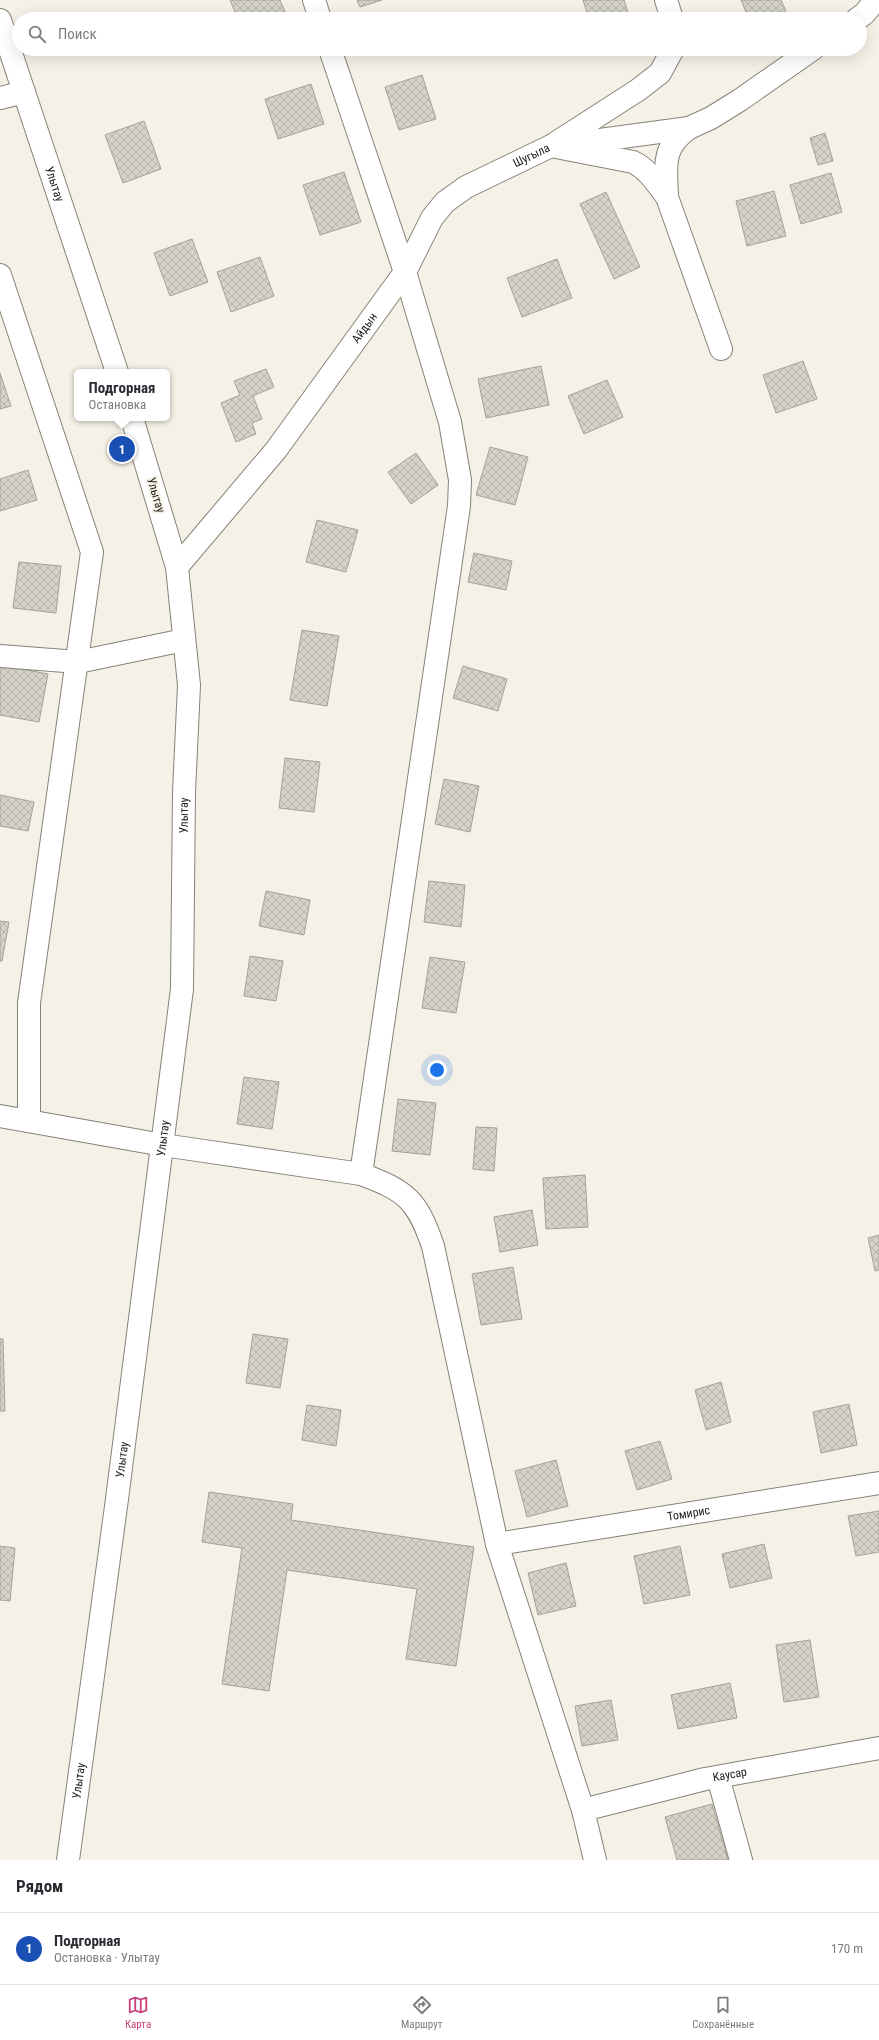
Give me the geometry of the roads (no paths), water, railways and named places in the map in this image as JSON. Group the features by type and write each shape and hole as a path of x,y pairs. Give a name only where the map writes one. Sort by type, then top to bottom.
{"street":[{"path":"314,0 318,12"},
{"path":"666,0 670,12"},
{"path":"866,12 876,0"},
{"name":"Улытау","path":"0,20 116,369"},
{"path":"332,56 405,272 450,422 460,480 459,506 361,1174"},
{"name":"Шугыла","path":"405,272 432,218 445,202 466,187 551,146 638,90 660,73 669,56"},
{"path":"666,197 666,172 669,148 676,137 689,128 711,118 803,56"},
{"path":"0,98 24,92"},
{"path":"551,146 689,128"},
{"path":"551,146 633,162 642,166 666,197 721,349"},
{"name":"Айдын","path":"177,567 276,450 405,272"},
{"path":"0,275 92,552 78,662 28,1003 29,1121"},
{"name":"Улытау","path":"68,1860 117,1499 182,989 184,792 189,685 177,567 133,421"},
{"path":"0,656 78,662 184,640"},
{"path":"0,1116 163,1144 361,1174 389,1184 408,1197 424,1221 433,1246 498,1544 583,1810 595,1860"},
{"name":"Томирис","path":"498,1544 879,1482"},
{"name":"Каусар","path":"583,1810 718,1777 879,1748"},
{"path":"718,1777 741,1860"}],"place":[{"name":"Подгорная","path":"122,449"}]}
